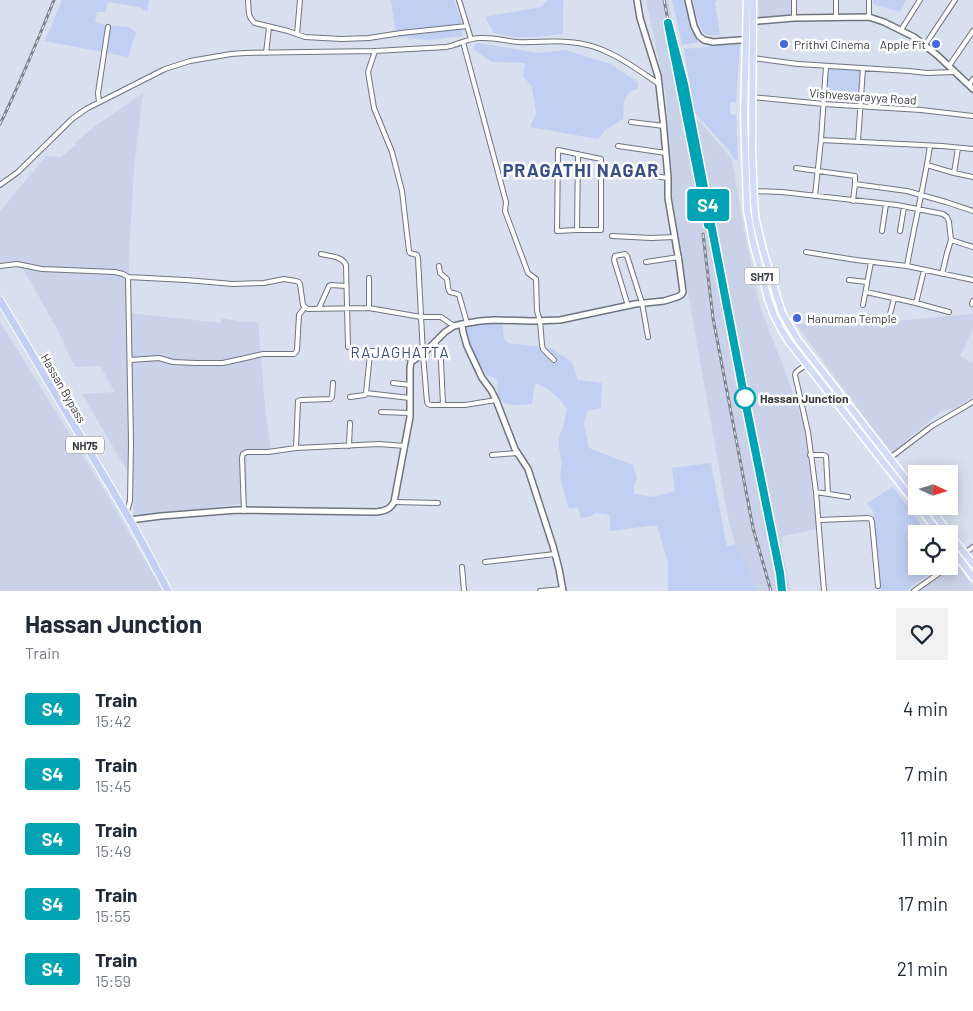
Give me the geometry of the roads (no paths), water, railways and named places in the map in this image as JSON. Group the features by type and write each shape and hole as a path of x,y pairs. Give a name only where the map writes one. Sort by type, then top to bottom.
{"highway":[{"name":"Hassan Bypass","path":"0,300 128,517 168,591"}],"main road":[{"name":"SH71","path":"747,0 750,22"},
{"name":"SH71","path":"753,0 744,97 747,210 755,252 774,315 789,342 908,494"},
{"name":"SH71","path":"750,39 753,58 752,97 756,221 782,313 796,337 908,482"},
{"path":"744,97 752,97"},
{"path":"755,252 763,250"},
{"path":"789,342 796,337"},
{"path":"878,456 885,452"},
{"name":"SH71","path":"925,515 933,525"},
{"path":"935,515 973,564"},
{"path":"959,559 973,577"}],"street":[{"path":"248,0 249,16 255,23 305,37 369,38 467,26"},
{"path":"297,34 300,0"},
{"path":"459,0 471,39"},
{"path":"128,277 131,443 128,517 244,511 376,512 387,510 392,507 394,502 405,446 410,414 411,362 423,354 445,332 454,326 494,320 560,320 681,295 684,288 668,198 664,126 658,76 640,18 638,0"},
{"path":"688,0 694,26 699,36 704,40 713,42 750,39"},
{"path":"794,0 794,18"},
{"path":"836,0 836,17"},
{"path":"869,0 869,17"},
{"path":"900,30 920,0"},
{"path":"925,45 955,0"},
{"path":"750,22 794,18 869,17 884,22 914,37 971,87 973,79"},
{"path":"98,102 108,27"},
{"path":"266,53 269,27"},
{"path":"948,66 973,31"},
{"path":"0,184 18,172 72,119 98,102 165,69 190,61 231,54 375,51 446,47 479,38 519,42 568,41 602,50 622,59 659,84"},
{"path":"463,42 506,202 505,211 528,273 536,279 537,311 543,349 554,360"},
{"path":"375,51 368,72 374,108 392,152 402,191 409,251 418,258 427,402 431,405 472,405 496,400"},
{"path":"753,58 798,64 927,73 955,72"},
{"path":"815,196 822,140 826,66"},
{"path":"858,142 863,68"},
{"name":"Vishvesvarayya Road","path":"752,97 921,110 973,116"},
{"path":"631,122 664,126"},
{"path":"822,140 973,149"},
{"path":"618,146 666,153"},
{"path":"907,266 930,146"},
{"path":"954,173 958,148"},
{"path":"558,150 601,159 601,169 601,230 557,232 558,150"},
{"path":"577,230 578,154"},
{"path":"927,165 973,177"},
{"path":"796,168 856,176 853,201"},
{"path":"601,169 668,178"},
{"path":"855,184 922,194 973,211"},
{"path":"754,191 782,192 886,204 943,214 949,222 951,240 942,274"},
{"path":"882,231 886,204"},
{"path":"900,231 904,207"},
{"path":"612,236 675,237"},
{"path":"951,240 973,247"},
{"path":"806,252 907,266 973,280"},
{"path":"321,254 341,259 346,266 348,347"},
{"path":"628,306 614,260 615,256 625,254 642,303 648,337"},
{"path":"646,262 678,257"},
{"path":"864,305 870,262"},
{"path":"0,266 17,264 37,268 115,272 128,277 232,284 264,283 284,279 296,280 300,284 305,308"},
{"path":"439,266 440,273 447,279 449,292 459,295 465,324 463,332 466,346 482,378 491,390 518,453 528,469 534,492 546,522 563,590 540,591"},
{"path":"916,304 924,270"},
{"path":"369,278 369,308"},
{"path":"850,280 867,282"},
{"path":"319,308 329,286 346,286"},
{"path":"866,292 949,312"},
{"path":"890,314 894,298"},
{"path":"305,308 369,308 421,318 443,317 454,326"},
{"path":"130,360 159,358 172,362 196,363 223,362 263,354 294,354 297,350 299,316 305,308"},
{"path":"435,342 441,361 443,405"},
{"path":"350,397 365,396 371,351 415,359"},
{"path":"806,364 795,375 805,416 816,492 824,591"},
{"path":"296,448 298,401 330,399 333,383"},
{"path":"393,383 410,385"},
{"path":"366,392 410,398"},
{"path":"890,458 932,426 973,402"},
{"path":"381,412 410,414"},
{"path":"349,446 350,424"},
{"path":"244,511 242,458 243,454 247,452 379,444 405,446"},
{"path":"492,455 518,453"},
{"path":"810,454 826,456 828,494"},
{"path":"816,492 848,497"},
{"path":"394,502 438,503"},
{"path":"819,520 871,519 878,586"},
{"path":"965,553 973,547"},
{"path":"485,562 555,554"},
{"path":"914,591 959,559"},
{"path":"462,567 464,591"}],"railway":[{"path":"0,124 54,0"},
{"path":"664,0 781,591"},
{"path":"703,234 713,318 753,528 771,591"}],"train":[{"name":"S4","path":"708,225 668,23 684,84 782,591"}],"place":[{"name":"Prithvi Cinema","path":"784,44"},
{"name":"Apple Fit","path":"936,44"},
{"name":"Hanuman Temple","path":"797,318"},
{"name":"Hassan Junction","path":"745,398"}],"district":[{"name":"PRAGATHI NAGAR","path":"581,170"},
{"name":"RAJAGHATTA","path":"400,352"}]}
